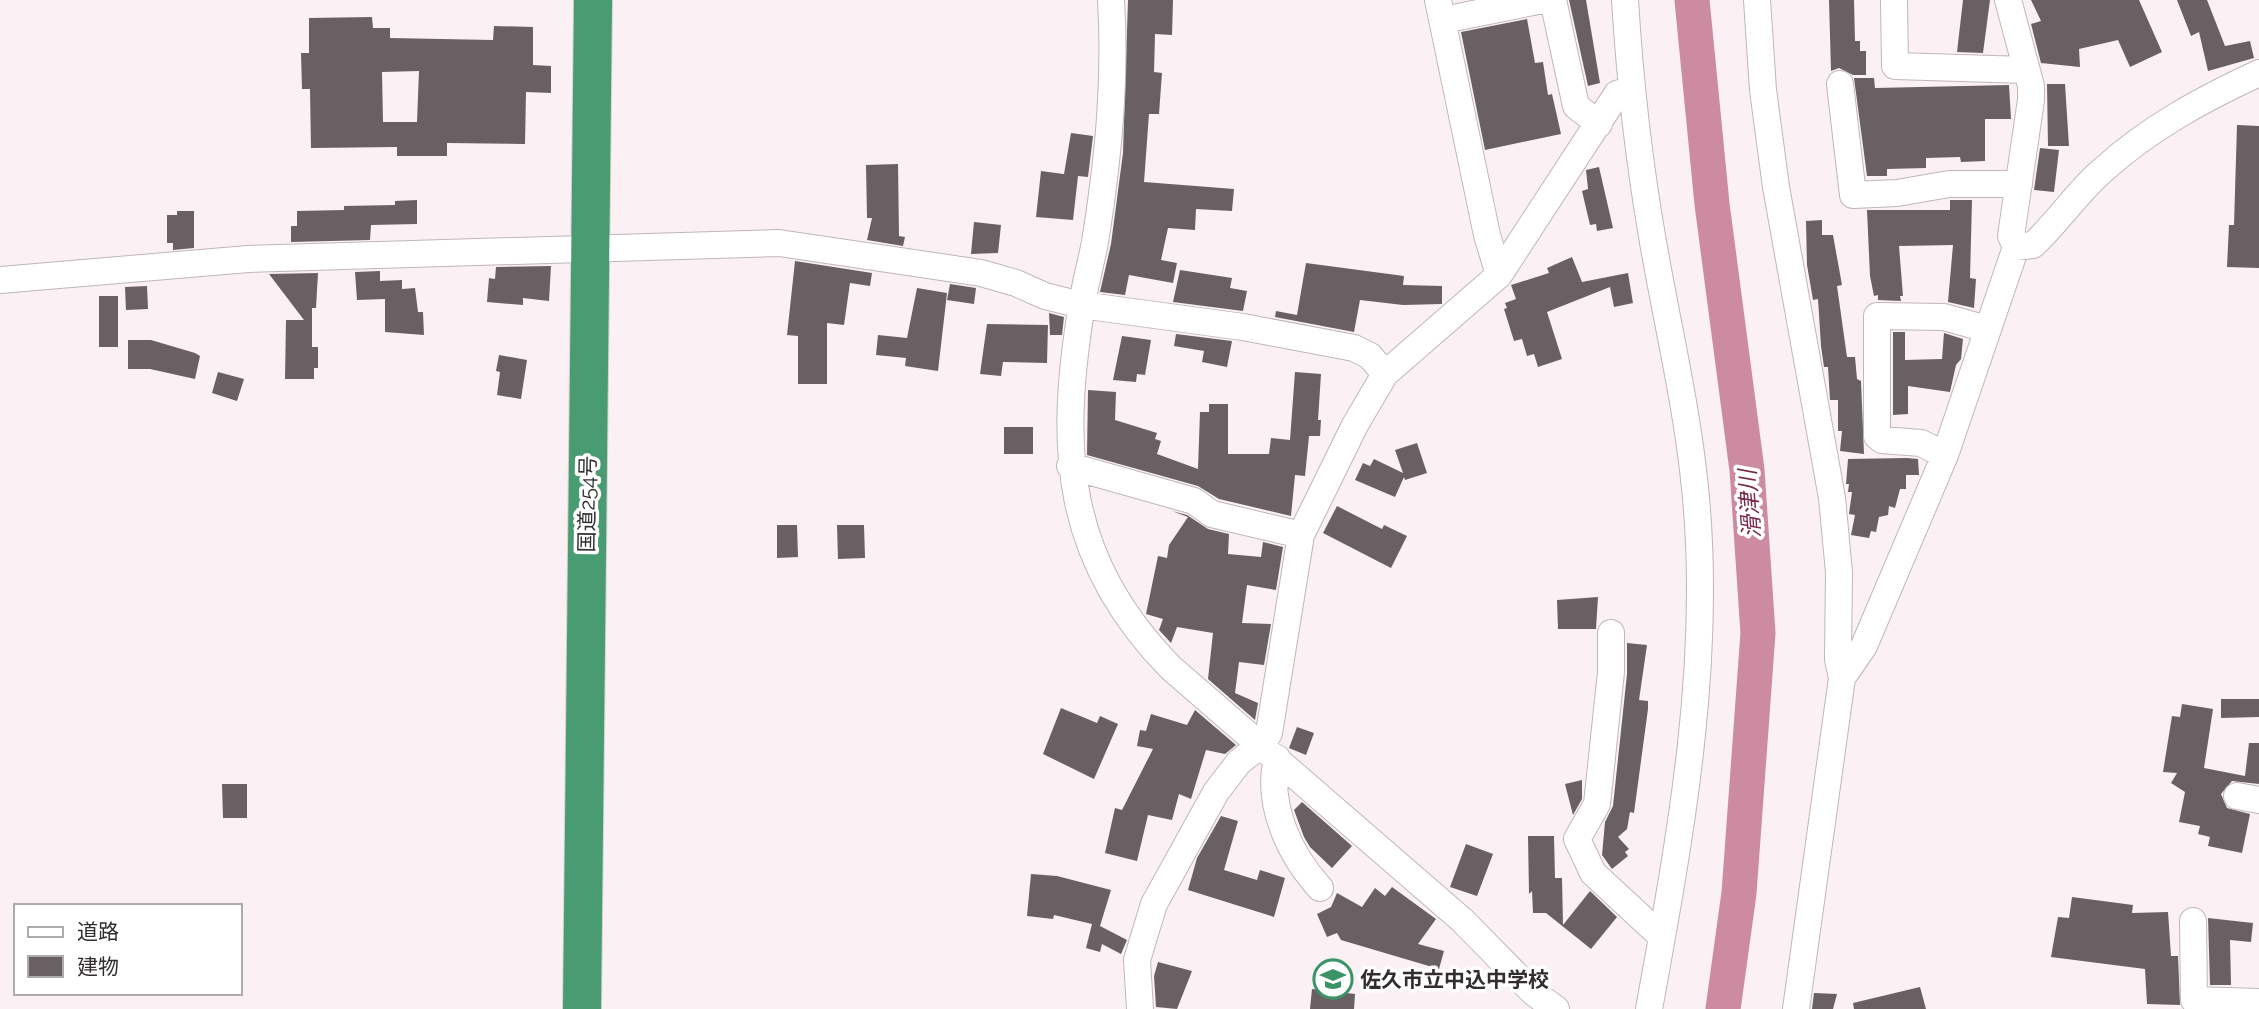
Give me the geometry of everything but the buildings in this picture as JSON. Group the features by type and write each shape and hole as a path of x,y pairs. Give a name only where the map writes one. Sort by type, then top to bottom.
{"highway":[{"name":"国道254号","path":"582,1009 593,0"}],"street":[{"path":"1111,0 1111,125 1094,244 1082,305 1069,430 1070,466 1086,534 1114,594 1130,619 1171,668 1462,920 1530,1001 1556,1009"},
{"path":"1499,275 1486,235 1440,10 1543,0"},
{"path":"1553,0 1576,106 1599,124"},
{"path":"1625,0 1630,90 1695,488 1700,585 1698,664 1662,937 1649,1009"},
{"path":"1757,0 1763,90 1776,187 1819,410 1832,498 1839,572 1838,659 1842,678 1796,1009"},
{"path":"1894,0 1895,66 2026,69"},
{"path":"1842,678 1864,646 1945,455 2016,247 2011,236 2031,100 2008,0"},
{"path":"2016,247 2033,245 2102,170 2140,140 2193,105 2259,73"},
{"path":"1840,84 1853,195 1897,193 1949,184 2019,184"},
{"path":"1320,888 1301,866 1275,800 1270,751 1278,664 1301,535 1355,425 1385,374 1499,275 1617,94 1630,90"},
{"path":"0,280 248,258 590,246 779,243 981,273 1016,283 1045,296 1082,305 1243,327 1354,348 1370,356 1385,374"},
{"path":"1945,455 1921,443 1882,440 1877,436 1877,316 1944,317 1987,330"},
{"path":"1070,466 1194,501 1212,514 1301,535"},
{"path":"1611,633 1611,672 1597,804 1577,839 1593,873 1662,937"},
{"path":"1140,1009 1138,960 1154,904 1216,792 1239,762 1270,751"},
{"path":"2193,921 2194,1000 2259,1002"}],"waterway":[{"name":"滑津川","path":"1692,0 1712,204 1747,470 1758,633 1739,893 1723,1009"}],"place":[{"name":"佐久市立中込中学校","path":"1333,979"}]}
